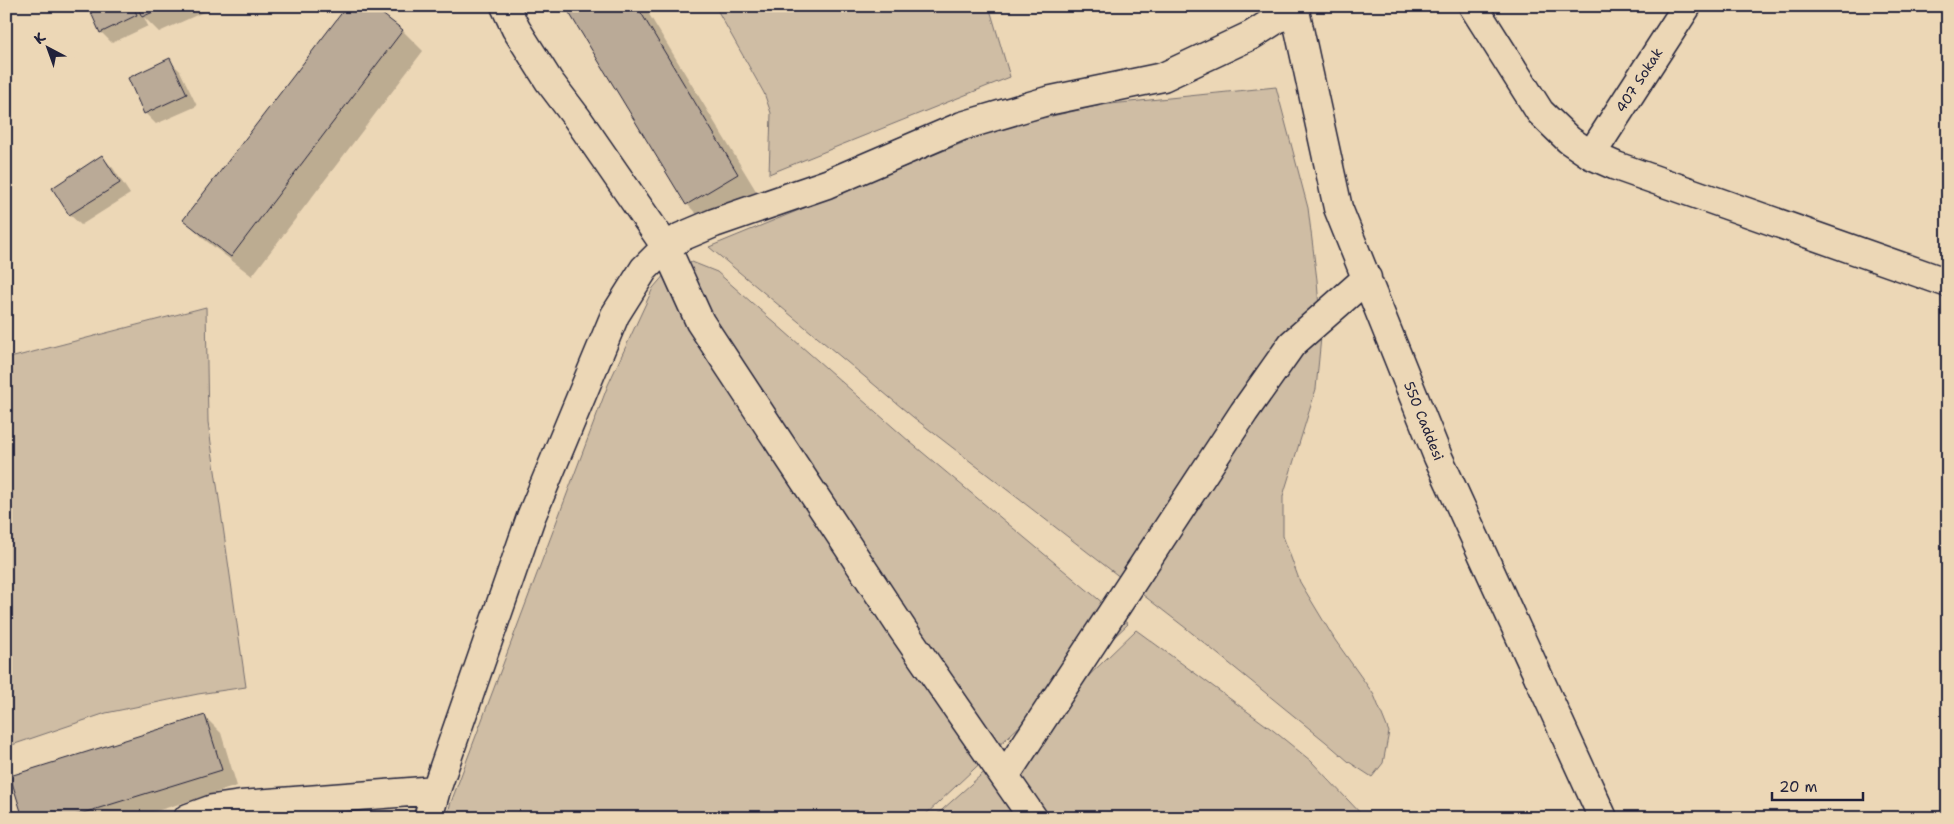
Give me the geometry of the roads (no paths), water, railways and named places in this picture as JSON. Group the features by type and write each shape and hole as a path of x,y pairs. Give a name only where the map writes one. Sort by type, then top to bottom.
{"street":[{"path":"505,6 516,29 549,81 577,118 666,247 700,322 903,630 1034,818"},
{"name":"407 Sokak","path":"1591,155 1687,6"},
{"path":"428,818 531,517 615,315 644,269 666,247 681,237 714,223 826,184 962,126 1047,101 1163,78 1252,35 1295,7"},
{"name":"550 Caddesi","path":"1295,7 1338,208 1438,457 1603,818"},
{"path":"1481,10 1540,112 1569,140 1591,155 1616,166 1948,283"},
{"path":"1005,776 1244,412 1292,344 1367,278"},
{"path":"188,818 213,808 436,790"}]}
